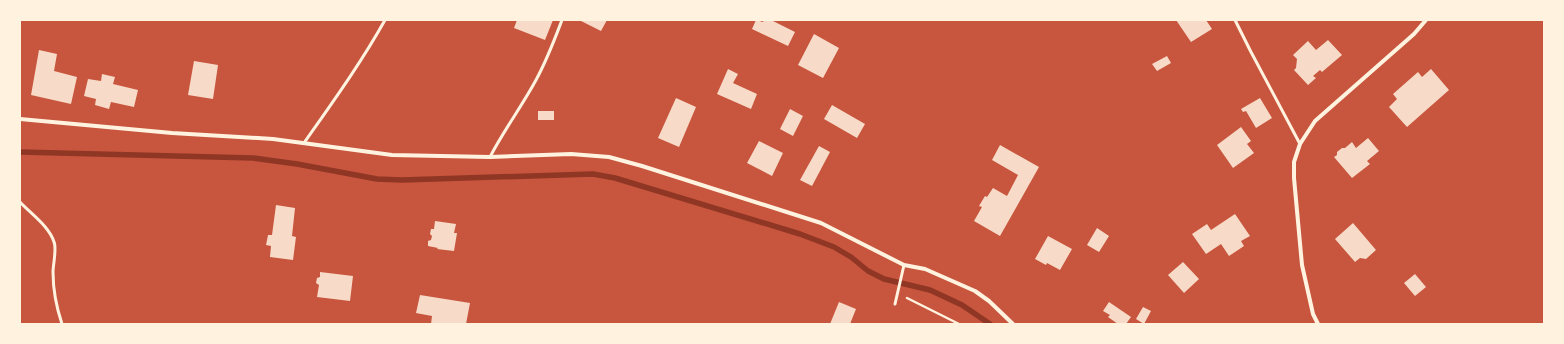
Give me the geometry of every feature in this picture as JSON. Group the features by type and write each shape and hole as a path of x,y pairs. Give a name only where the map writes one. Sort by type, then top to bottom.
{"street":[{"path":"1318,324 1312,314 1302,265 1294,162 1300,144 1315,121 1414,34 1426,20"},
{"path":"20,119 172,133 273,139 392,155 490,157 571,154 609,157 642,166 821,223 904,265 925,269 975,291 990,301 1013,324"}],"lane":[{"path":"304,143 370,45 385,20"},
{"path":"490,157 501,134 536,81 550,52 562,20"},
{"path":"1235,20 1300,144"},
{"path":"20,202 48,231 55,243 53,273 54,296 56,309 62,324"},
{"path":"895,304 904,265"}],"path":[{"path":"898,292 910,300 959,324"}],"building":[{"path":"517,20 553,20 545,40 514,28"},
{"path":"579,20 607,20 601,31"},
{"path":"756,20 763,22 764,20 771,20 795,32 788,46 752,29"},
{"path":"1176,20 1206,20 1212,29 1191,42"},
{"path":"814,34 839,48 823,78 798,65"},
{"path":"1328,40 1342,55 1322,72 1320,70 1313,76 1316,78 1308,85 1294,70 1296,68 1297,59 1293,55 1308,41 1316,50"},
{"path":"39,50 57,54 54,71 77,77 71,104 31,95"},
{"path":"1167,56 1171,63 1157,71 1152,64"},
{"path":"194,61 218,65 213,99 188,95"},
{"path":"728,69 738,74 733,83 757,94 751,109 717,94"},
{"path":"1431,69 1449,90 1407,127 1389,107 1397,99 1393,94 1418,72 1422,77"},
{"path":"102,74 115,77 113,84 138,90 134,107 111,102 109,109 95,105 96,99 84,96 88,79 101,81"},
{"path":"676,98 696,107 679,147 658,138"},
{"path":"1260,98 1272,118 1256,128 1246,111 1243,112 1241,109"},
{"path":"832,105 865,124 857,138 824,119"},
{"path":"790,109 803,116 793,136 780,129"},
{"path":"538,111 554,111 554,120 538,120"},
{"path":"1241,127 1251,141 1247,144 1254,153 1233,168 1217,145"},
{"path":"1368,138 1379,151 1367,161 1370,164 1352,178 1334,157 1337,155 1337,152 1352,142 1356,148"},
{"path":"759,141 783,153 772,176 747,163"},
{"path":"1000,145 1039,167 1000,236 974,221 982,207 979,206 985,196 987,197 993,188 1007,196 1018,175 992,160"},
{"path":"819,146 830,152 812,186 800,180"},
{"path":"276,205 295,208 292,236 296,237 293,260 270,257 271,246 266,245 268,235 272,235"},
{"path":"1235,214 1250,236 1241,241 1244,246 1229,256 1221,244 1206,254 1192,234 1207,224 1211,230"},
{"path":"435,221 456,224 454,233 457,233 454,251 437,249 438,248 428,246 428,241 431,240 432,236 430,234 431,229 434,229"},
{"path":"1353,223 1376,250 1366,259 1360,258 1355,262 1335,239"},
{"path":"1097,228 1109,236 1099,252 1087,245"},
{"path":"1048,236 1072,249 1060,270 1035,259"},
{"path":"1183,262 1199,279 1184,293 1168,275"},
{"path":"320,272 353,276 350,301 317,297 319,285 316,283 317,278 320,277"},
{"path":"1415,274 1426,287 1415,296 1404,283"},
{"path":"420,295 470,303 466,324 431,324 432,316 416,313"},
{"path":"839,302 856,309 850,324 830,324"},
{"path":"1109,302 1131,317 1126,324 1118,324 1108,317 1110,315 1103,311"},
{"path":"1143,307 1151,311 1144,324 1136,319"}],"waterway":[{"path":"20,152 253,158 297,164 377,179 402,180 593,174 615,178 800,234 834,247 851,257 868,271 884,279 930,290 962,305 990,324"}]}
